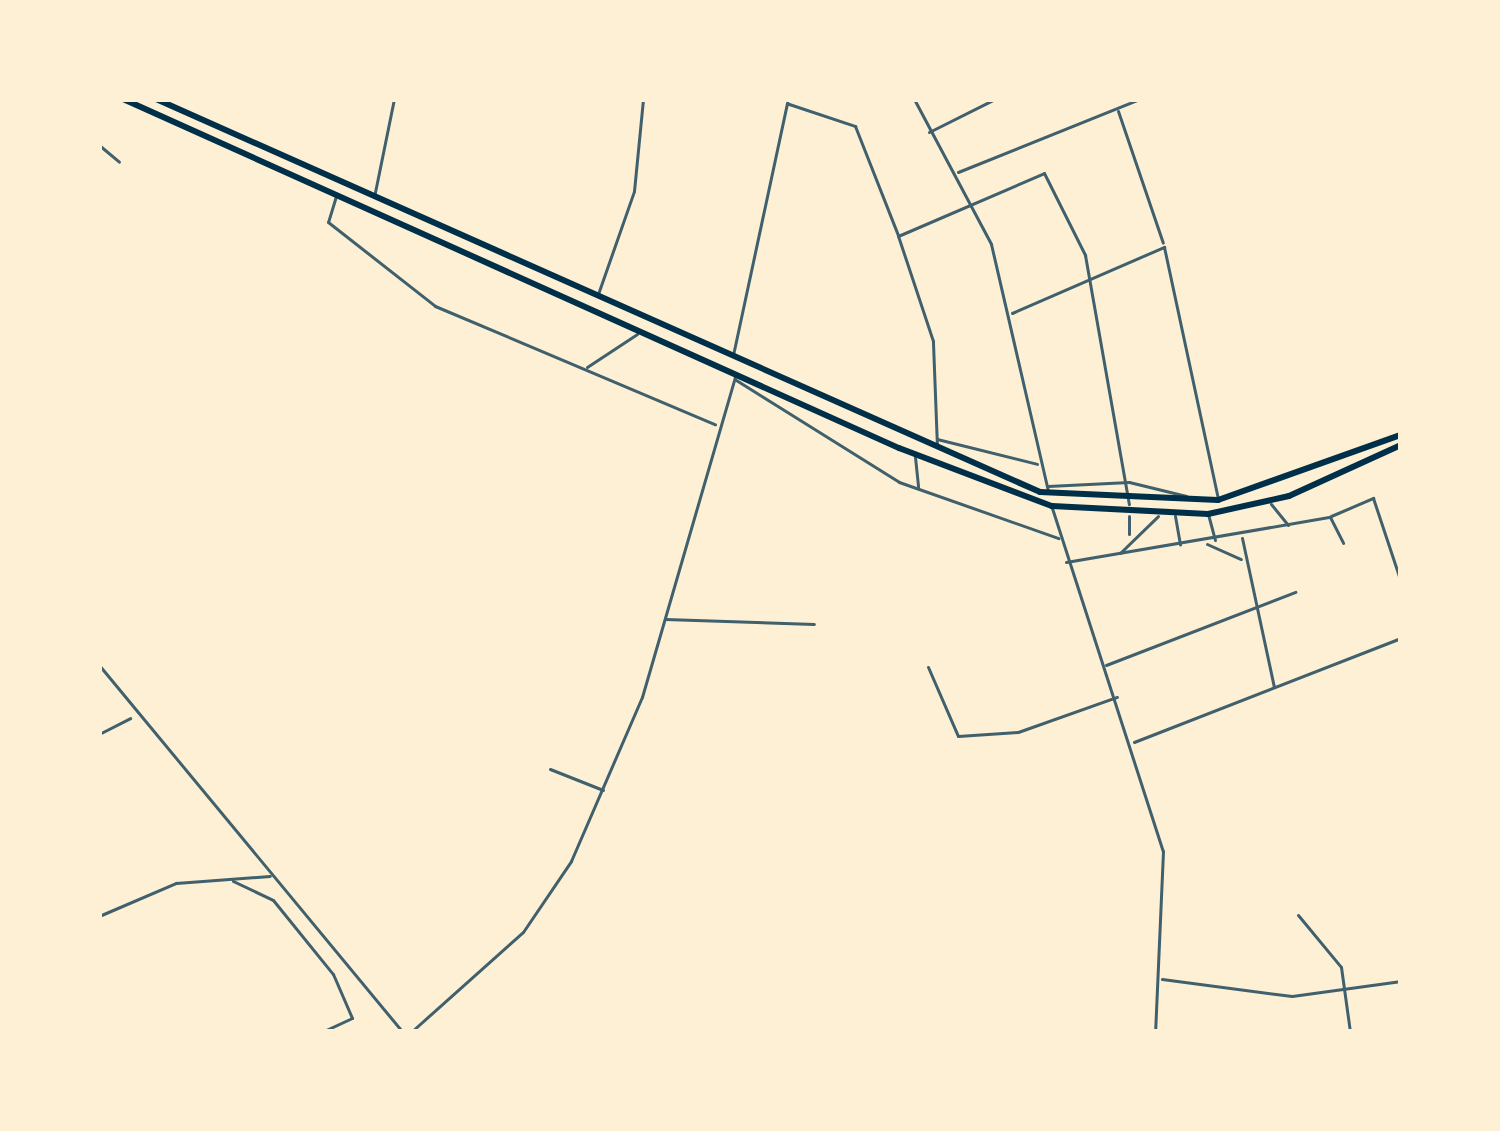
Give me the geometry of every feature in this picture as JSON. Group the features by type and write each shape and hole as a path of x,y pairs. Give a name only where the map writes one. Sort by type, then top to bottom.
{"highway":[{"path":"123,99 914,455 1052,506 1130,516 1208,514 1269,502 1401,446"},
{"path":"156,99 732,358 1048,490 1130,504 1218,500 1401,435"}],"street":[{"path":"374,197 394,99"},
{"path":"635,99 675,99"},
{"path":"914,99 968,199 1012,313 1039,464 1048,490 1129,482 1172,487 1195,503"},
{"path":"929,132 994,99"},
{"path":"955,173 1140,99"},
{"path":"597,296 634,191 643,100"},
{"path":"732,358 787,101 855,126 933,340 937,444 1039,464"},
{"path":"1117,109 1164,247 1218,500"},
{"path":"99,145 118,162"},
{"path":"898,236 968,199 1048,175 1090,274 1130,504"},
{"path":"337,194 328,222 408,289 718,426"},
{"path":"1012,313 1090,274 1164,247"},
{"path":"586,368 608,343 650,334"},
{"path":"411,1032 543,910 603,790 663,619 735,375 916,490 1059,539"},
{"path":"914,455 916,490"},
{"path":"1066,562 1216,542 1330,517 1373,498 1401,582"},
{"path":"1269,502 1289,526"},
{"path":"1052,506 1066,562 1132,742 1168,881 1155,1032"},
{"path":"1208,514 1216,542"},
{"path":"1119,555 1129,536 1130,516"},
{"path":"1129,536 1158,516"},
{"path":"1175,516 1180,547"},
{"path":"1330,517 1343,543"},
{"path":"1242,536 1243,561 1274,689"},
{"path":"1205,544 1243,561"},
{"path":"1105,665 1294,592"},
{"path":"663,619 814,624"},
{"path":"1132,742 1401,638"},
{"path":"99,665 403,1032"},
{"path":"928,667 958,736 1018,732 1117,697"},
{"path":"99,734 130,718"},
{"path":"550,770 603,790"},
{"path":"99,916 176,883 271,874"},
{"path":"233,881 265,893 320,953 352,1018 322,1032"},
{"path":"1298,915 1317,928 1349,993 1350,1032"},
{"path":"1161,979 1349,993 1401,981"},
{"path":"330,1030 345,1032"}]}
